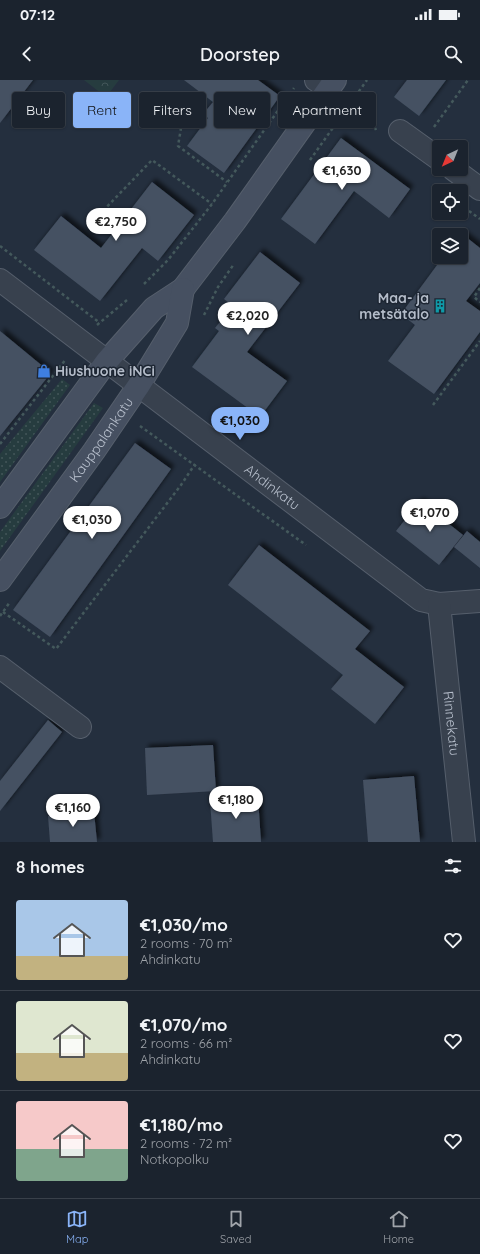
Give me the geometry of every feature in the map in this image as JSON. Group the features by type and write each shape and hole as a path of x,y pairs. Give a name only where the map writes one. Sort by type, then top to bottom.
{"main road":[{"name":"Kauppalankatu","path":"0,507 107,362 154,308 183,289 238,215 319,84"},
{"name":"Kauppalankatu","path":"0,580 94,451 139,386 177,323 183,289"}],"street":[{"path":"400,131 432,154"},
{"path":"462,176 480,189"},
{"name":"Ahdinkatu","path":"0,280 421,600 439,604 480,601"},
{"name":"Rinnekatu","path":"439,604 464,842"},
{"path":"0,667 80,727"}],"path":[{"path":"308,162 367,80"},
{"path":"420,145 468,80"},
{"path":"142,286 168,260 212,204 227,182 319,84"},
{"path":"181,128 178,146 227,182"},
{"path":"99,215 152,160 212,204"},
{"path":"0,246 100,323"},
{"path":"201,321 218,287 236,261"},
{"path":"480,288 474,297 480,302"},
{"path":"96,326 132,296"},
{"path":"433,405 480,341"},
{"path":"0,444 68,356"},
{"path":"136,422 310,548"},
{"path":"3,612 56,649 195,464"}],"green space":[{"path":"84,80 119,80 110,92 100,92"},
{"path":"62,379 70,385 0,482 0,454"},
{"path":"94,403 103,408 0,551 0,532"}],"building":[{"path":"0,80 33,80 24,92 12,92 12,107 0,123"},
{"path":"184,80 258,80 278,95 278,99 270,110 270,92 214,92 214,128 257,128 224,173 187,146 200,128 206,128 206,121 208,118 206,116 206,110 213,102 206,97 206,92 200,92"},
{"path":"407,80 446,80 419,116 394,97"},
{"path":"341,138 410,189 389,218 354,191 315,244 281,219"},
{"path":"152,182 194,215 158,261 142,248 100,301 34,250 61,216 101,248"},
{"name":"Maa- ja metsätalo","path":"468,239 480,248 480,283 466,301 480,311 480,332 434,394 388,361 415,325 401,314 438,264 468,264"},
{"path":"260,252 300,283 247,352 287,381 260,417 192,367 219,331 215,328 233,306 224,299"},
{"path":"0,331 51,373 0,436"},
{"path":"135,443 171,469 50,637 13,610"},
{"path":"420,501 463,535 439,565 396,531"},
{"path":"467,531 480,542 480,568 454,547"},
{"path":"259,545 370,631 355,649 404,687 375,724 331,689 343,675 228,585"},
{"path":"48,720 62,732 0,811 0,781"},
{"path":"213,745 216,791 147,795 145,748"},
{"path":"414,776 420,842 368,842 363,780"},
{"path":"258,797 261,842 213,842 210,801"},
{"path":"94,812 97,842 50,842 48,816"}],"place":[{"name":"Maa- ja metsätalo","path":"440,306"},
{"name":"Hiushuone iNCi","path":"44,371"}]}
